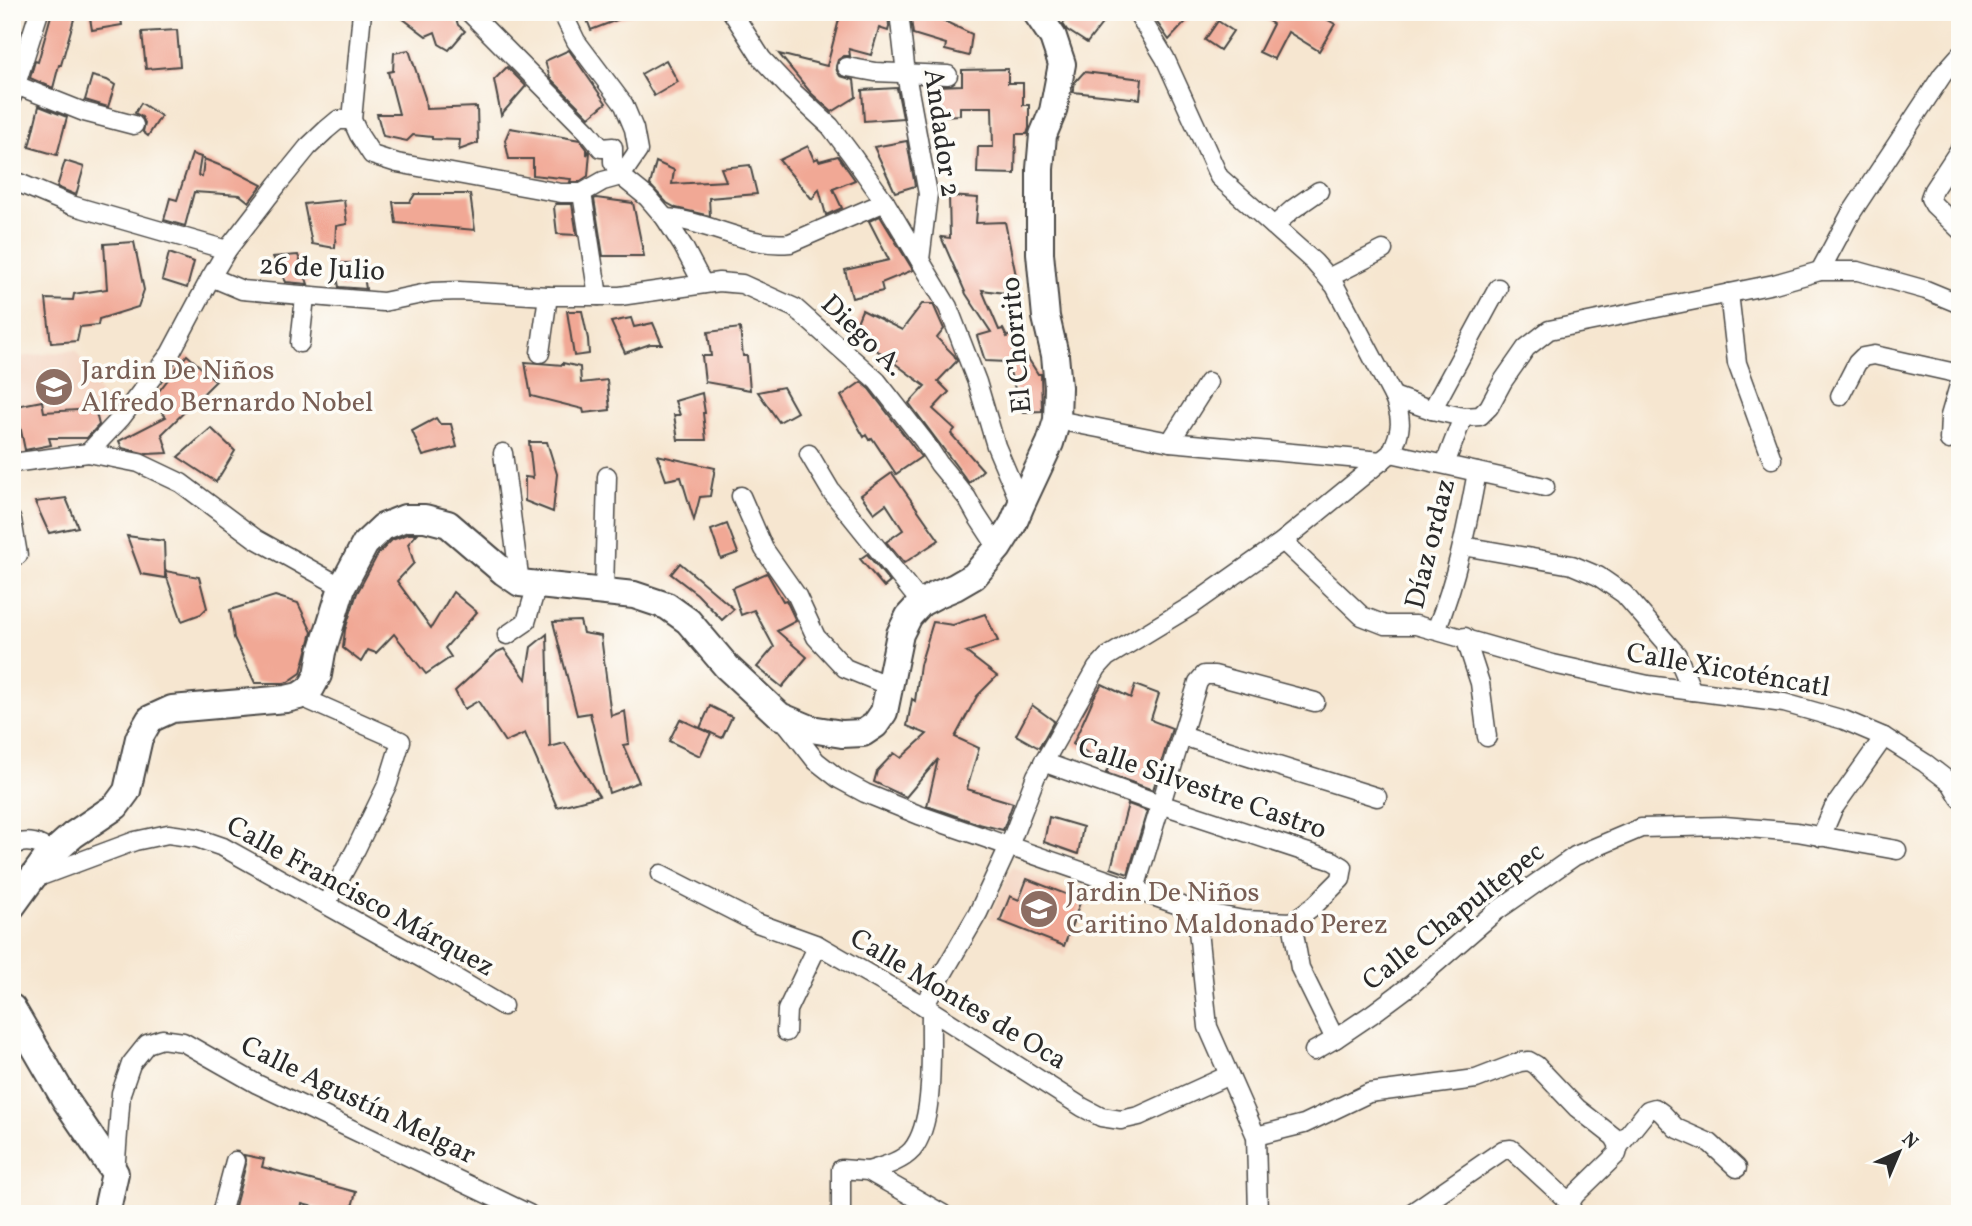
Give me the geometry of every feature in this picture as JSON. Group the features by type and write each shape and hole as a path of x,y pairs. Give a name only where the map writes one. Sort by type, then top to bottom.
{"street":[{"path":"39,12 14,91 134,125"},
{"path":"362,12 352,120 372,155 397,163 561,193 582,193 603,181 621,176 638,151 634,129 624,105 576,41 562,12"},
{"path":"469,12 601,148 613,147 613,162 621,176 647,197 665,218 703,284"},
{"path":"732,12 762,59 830,126 885,202 948,307 977,382 996,446 1021,505"},
{"name":"Andador 2","path":"899,12 906,74 928,194 920,260"},
{"name":"El Chorrito","path":"921,603 974,576 998,548 1013,524 1050,443 1057,420 1055,355 1046,317 1040,253 1040,169 1043,135 1053,111 1062,64 1053,37 1036,12"},
{"path":"841,1214 841,1169 868,1171 897,1162 912,1150 922,1133 929,1094 927,1009 978,913 1009,846 1036,776 1097,668 1107,657 1191,606 1283,541 1386,457 1398,439 1401,424 1393,396 1335,286 1314,261 1219,177 1165,58 1137,12"},
{"path":"1820,271 1850,215 1942,74 1960,55"},
{"path":"847,66 875,72 947,75"},
{"path":"88,453 121,418 170,354 227,250 308,147 338,120 352,120"},
{"path":"1960,149 1930,198 1960,230"},
{"path":"12,180 71,205 227,250"},
{"path":"1274,226 1319,191"},
{"path":"582,193 598,296"},
{"path":"665,218 684,219 718,231 775,245 790,243 885,202"},
{"path":"1328,278 1383,250"},
{"path":"1393,396 1432,410 1463,417 1480,416 1489,407 1526,348 1549,330 1774,284 1820,271 1858,271 1926,290 1960,304"},
{"name":"26 de Julio","path":"211,277 242,290 383,302 432,292 459,290 548,296"},
{"name":"Diego A.","path":"548,296 620,296 719,282 742,284 795,308 877,381 967,498 998,548"},
{"path":"1432,410 1498,288"},
{"path":"1729,293 1737,363 1772,459"},
{"path":"540,353 548,296"},
{"path":"300,343 305,297"},
{"path":"1840,396 1857,363 1863,357 1874,355 1960,374"},
{"path":"1170,442 1208,382"},
{"path":"1949,440 1950,416 1960,382"},
{"path":"1445,464 1463,417"},
{"path":"1057,420 1170,442 1386,457 1445,464 1545,487"},
{"path":"12,463 88,453 139,463 181,483 256,539 342,587"},
{"path":"503,453 529,584 526,622 507,635"},
{"path":"780,716 811,729 842,734 863,733 875,724 884,712 900,635 909,616 921,603 831,491 809,454"},
{"name":"Díaz ordaz","path":"1436,630 1449,598 1463,546 1477,472"},
{"path":"604,592 607,476"},
{"path":"741,496 764,548 797,596 816,637 845,668 889,686"},
{"path":"12,906 53,853 73,835 116,806 127,791 139,738 150,719 172,709 229,706 299,696 310,688 317,675 342,587 365,544 383,527 405,518 425,518 449,524 529,584 634,595 667,606 688,621 727,667 780,716 816,761 839,779 865,793 919,815 1196,911 1244,920 1292,922 1300,968 1335,1039"},
{"path":"12,520 18,555"},
{"name":"Calle Xicoténcatl","path":"1283,541 1363,616 1385,625 1416,625 1553,664 1648,685 1784,703 1844,720 1884,737 1925,763 1951,783 1960,798"},
{"path":"1463,546 1572,565 1598,576 1624,594 1677,655 1692,691"},
{"path":"1465,637 1480,683 1487,737"},
{"path":"1135,890 1198,682 1205,675 1214,676 1315,702"},
{"path":"299,696 401,741 388,783 326,905"},
{"path":"1182,736 1377,797"},
{"path":"1821,837 1833,809 1884,737"},
{"name":"Calle Silvestre Castro","path":"1044,762 1160,804 1333,861 1343,867 1341,879 1315,905 1292,922"},
{"name":"Calle Chapultepec","path":"1314,1051 1411,985 1495,912 1575,856 1641,828 1724,825 1797,832 1897,850"},
{"name":"Calle Francisco Márquez","path":"31,880 135,841 168,834 197,838 223,847 503,1006"},
{"path":"12,845 35,842 53,853"},
{"name":"Calle Montes de Oca","path":"661,874 757,923 818,945 1101,1117 1121,1121 1139,1116 1228,1075"},
{"path":"1196,911 1208,1027 1256,1136 1258,1214"},
{"path":"786,1032 787,1010 818,945"},
{"path":"12,1008 66,1101 114,1173 106,1214"},
{"name":"Calle Agustín Melgar","path":"114,1173 121,1093 131,1064 146,1044 162,1038 183,1042 257,1084 519,1211"},
{"path":"1256,1136 1304,1124 1369,1093 1476,1079 1520,1062 1530,1061 1577,1108 1615,1137 1619,1146"},
{"path":"1409,1214 1503,1150 1511,1149 1570,1208 1575,1195 1617,1154 1619,1146 1648,1110 1655,1108 1676,1128 1710,1143 1737,1168"},
{"path":"221,1214 235,1161"},
{"path":"868,1171 943,1214"}],"shaded area":[{"name":"Jardin De Niños Alfredo Bernardo Nobel","path":"76,350 112,415 87,447 19,457 12,421 12,358"},
{"name":"Jardin De Niños Caritino Maldonado Perez","path":"1012,867 1089,900 1065,956 989,918"}],"building":[{"path":"52,12 76,12 53,88 30,78 35,61 38,62"},
{"path":"89,12 120,12 122,25 92,30"},
{"path":"394,12 454,12 458,25 465,31 449,50 439,44 435,32 426,36"},
{"path":"584,12 634,12 635,13 591,30"},
{"path":"841,12 888,12 889,27 888,31 879,28 871,55 849,49 850,56 838,60 837,71 840,76 854,80 856,97 832,112 811,93 779,54 827,66"},
{"path":"910,12 942,14 942,20 972,34 969,56 945,50 946,44 913,34"},
{"path":"1071,12 1111,12 1087,43 1067,30 1063,24"},
{"path":"1150,12 1195,12 1169,40"},
{"path":"1254,12 1314,12 1335,24 1319,51 1288,32 1274,59 1259,52 1273,24"},
{"path":"1218,21 1233,31 1220,50 1205,40"},
{"path":"177,30 180,66 146,69 142,32"},
{"path":"409,50 426,109 477,107 478,143 459,150 460,140 413,135 407,141 383,136 377,114 399,114 388,72 393,71 394,53"},
{"path":"569,50 606,103 589,117 550,78 545,61"},
{"path":"666,60 678,82 654,96 641,74"},
{"path":"507,67 526,86 501,115 494,80"},
{"path":"1008,69 1008,83 1023,83 1023,105 1029,105 1029,128 1027,134 1016,134 1015,174 977,173 978,147 993,147 992,107 960,107 960,115 940,116 939,86 962,85 962,70"},
{"path":"1084,72 1142,79 1140,99 1073,92 1075,82"},
{"path":"92,76 115,85 108,107 85,100"},
{"path":"897,88 903,118 864,121 862,90"},
{"path":"141,103 161,116 148,136 143,132 145,123 142,117 135,113"},
{"path":"39,106 67,117 57,155 29,147"},
{"path":"510,128 580,140 587,149 587,155 590,152 588,176 579,182 570,182 571,179 533,175 533,159 509,159 505,140"},
{"path":"907,141 915,186 895,192 874,147"},
{"path":"808,146 814,160 838,156 855,180 833,189 842,208 826,215 819,189 812,199 779,160"},
{"path":"192,154 201,157 198,175 202,177 204,159 262,185 249,202 240,195 194,192 185,226 164,220 170,198 177,200"},
{"path":"65,161 84,167 76,195 57,187"},
{"path":"656,162 674,170 672,184 726,181 721,168 750,165 757,194 709,198 710,216 676,208 667,203 650,185"},
{"path":"415,194 470,194 475,230 396,223 393,202 410,202"},
{"path":"949,196 978,198 976,223 1005,222 1020,295 982,290 999,330 1003,329 1007,337 1012,333 1038,374 1041,374 1042,411 1022,412 1007,362 985,361 977,336 991,332 966,294 941,237 950,238"},
{"path":"594,199 633,203 644,256 603,256"},
{"path":"344,200 347,224 336,226 335,248 312,244 304,204"},
{"path":"556,204 572,204 577,235 557,234"},
{"path":"880,216 913,270 881,283 883,291 852,298 845,270 889,260 869,221"},
{"path":"134,242 144,290 138,307 99,319 98,325 80,327 77,341 51,343 46,299 73,300 74,294 107,289 104,244"},
{"path":"169,253 194,262 187,288 162,280"},
{"path":"298,255 308,284 286,282 273,257"},
{"path":"334,263 362,263 366,289 339,287"},
{"path":"922,304 933,304 944,329 937,338 957,361 938,381 949,392 933,409 955,429 951,434 983,470 969,483 909,403 925,386 893,362 897,360 879,352 853,332 862,310 902,330"},
{"path":"567,311 582,311 589,354 574,356"},
{"path":"631,318 634,327 653,323 662,344 650,344 625,353 611,322"},
{"path":"740,328 743,356 747,356 750,390 705,382 702,356 711,356 708,332"},
{"path":"187,355 216,381 162,434 168,453 147,454 122,448 119,441 166,417 152,400"},
{"path":"525,362 563,363 580,367 581,383 607,380 610,410 584,413 583,409 531,396"},
{"path":"861,382 921,457 896,474 872,438 869,440 866,435 864,437 841,396"},
{"path":"783,387 797,412 779,422 758,392"},
{"path":"702,393 706,440 678,440 674,415 680,415 675,401"},
{"path":"42,401 44,412 95,409 99,425 87,438 49,438 51,445 25,450 16,406"},
{"path":"436,418 440,424 451,424 457,447 423,456 412,431"},
{"path":"211,428 235,451 216,482 178,457"},
{"path":"529,442 547,442 557,474 553,512 525,501 525,477 533,478"},
{"path":"657,455 715,468 710,496 700,497 694,520 681,477 666,480"},
{"path":"892,473 939,540 904,563 886,542 903,530 886,504 874,513 861,495"},
{"path":"66,498 78,527 49,533 35,502"},
{"path":"727,524 738,553 721,559 711,530"},
{"path":"408,534 417,534 408,544 414,563 397,581 431,628 453,592 477,612 445,648 451,657 426,674 394,634 376,653 368,650 361,662 343,648 345,630 357,593 378,554 392,540"},
{"path":"127,536 164,541 165,571 199,577 207,608 201,614 182,621 165,572 165,578 141,574"},
{"path":"867,554 890,582 884,587 860,559"},
{"path":"680,563 734,609 722,620 697,594 671,574"},
{"path":"767,573 783,601 786,600 796,621 777,631 807,657 782,687 757,667 774,647 754,610 741,615 732,588"},
{"path":"275,596 298,603 312,632 301,673 284,683 255,683 234,638 230,610"},
{"path":"985,614 998,641 966,652 997,676 977,696 955,737 979,748 967,789 1013,803 1003,830 927,806 938,759 906,797 874,782 877,771 894,753 901,758 927,734 907,726 912,699 915,701 920,665 933,622 953,625"},
{"path":"580,621 583,633 601,636 611,716 625,711 629,744 623,745 639,782 609,793 590,713 577,715 553,622"},
{"path":"547,634 550,747 565,743 599,796 557,807 525,733 505,742 478,701 464,709 455,691 497,652 504,649 526,679 531,647"},
{"path":"1102,684 1131,698 1135,685 1159,694 1151,719 1172,728 1153,790 1106,773 1109,766 1073,744"},
{"path":"1032,705 1054,721 1039,748 1016,735"},
{"path":"710,706 732,717 722,738 700,728"},
{"path":"680,719 711,733 700,756 669,741"},
{"path":"1128,804 1147,811 1128,874 1111,868"},
{"path":"1049,817 1083,827 1078,854 1044,842"},
{"name":"Jardin De Niños Caritino Maldonado Perez","path":"1027,879 1081,900 1064,946 1000,921 1010,896 1019,900"},
{"path":"244,1155 264,1159 262,1167 356,1192 350,1214 302,1204 300,1214 233,1214 246,1164"}],"place":[{"name":"Jardin De Niños Alfredo Bernardo Nobel","path":"54,387"},
{"name":"Jardin De Niños Caritino Maldonado Perez","path":"1039,909"}]}
